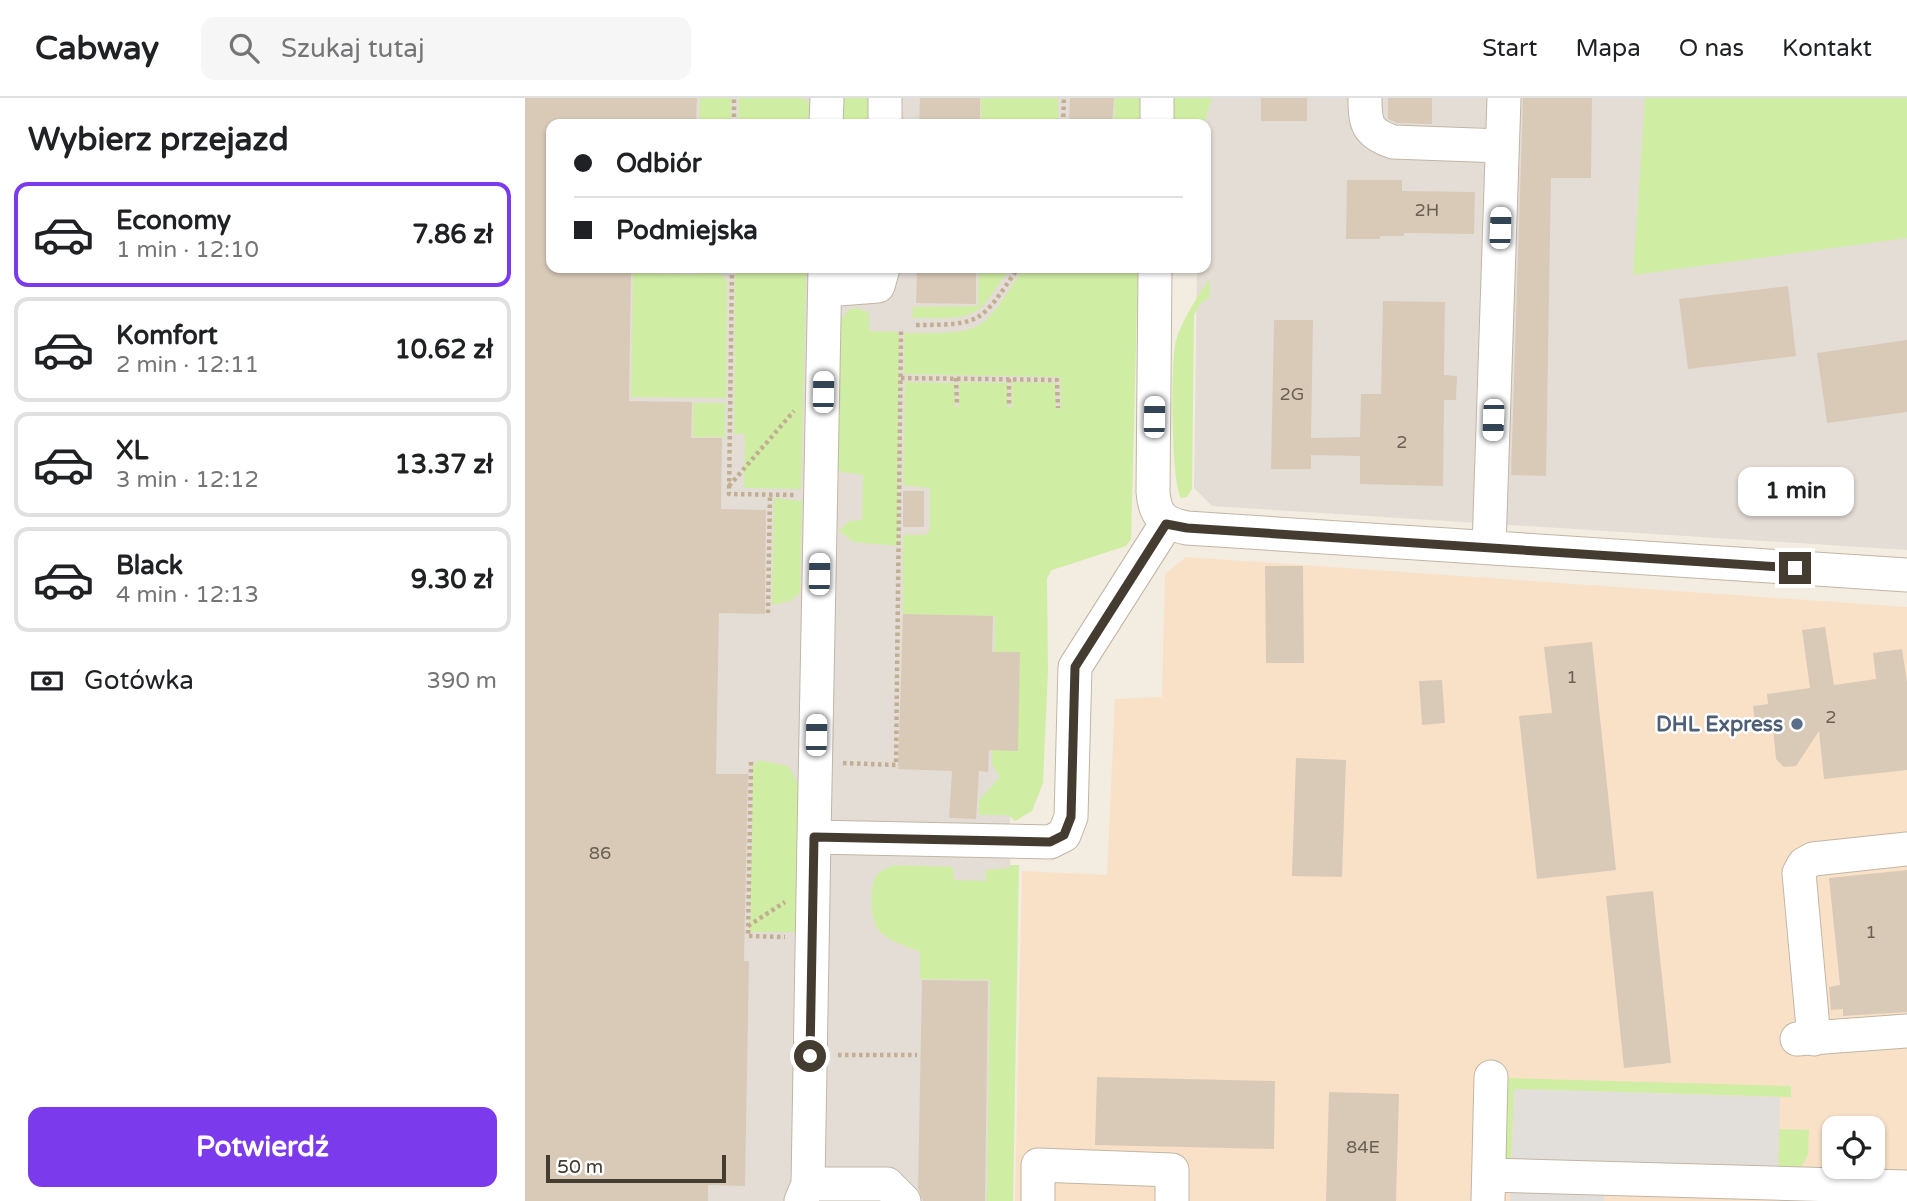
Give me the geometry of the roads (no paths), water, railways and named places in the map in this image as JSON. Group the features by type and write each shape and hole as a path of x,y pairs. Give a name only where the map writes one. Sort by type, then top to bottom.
{"street":[{"path":"826,119 827,98"},
{"path":"885,98 885,119"},
{"path":"1157,98 1157,119"},
{"path":"1365,98 1368,125 1377,136 1394,142 1503,146"},
{"path":"1489,547 1504,98"},
{"path":"882,273 878,286 825,279 804,1193 887,1184 904,1201"},
{"path":"1155,273 1153,492 1154,510 1166,524 1187,528 1907,575"},
{"path":"814,837 1050,842 1064,835 1071,817 1075,667 1166,524"},
{"path":"1907,849 1813,859 1804,864 1799,873 1806,1039 1907,1031"},
{"path":"1491,1077 1488,1188 1907,1186"},
{"path":"1038,1201 1038,1165 1172,1170 1172,1201"}],"place":[{"name":"DHL Express","path":"1797,724"}]}
